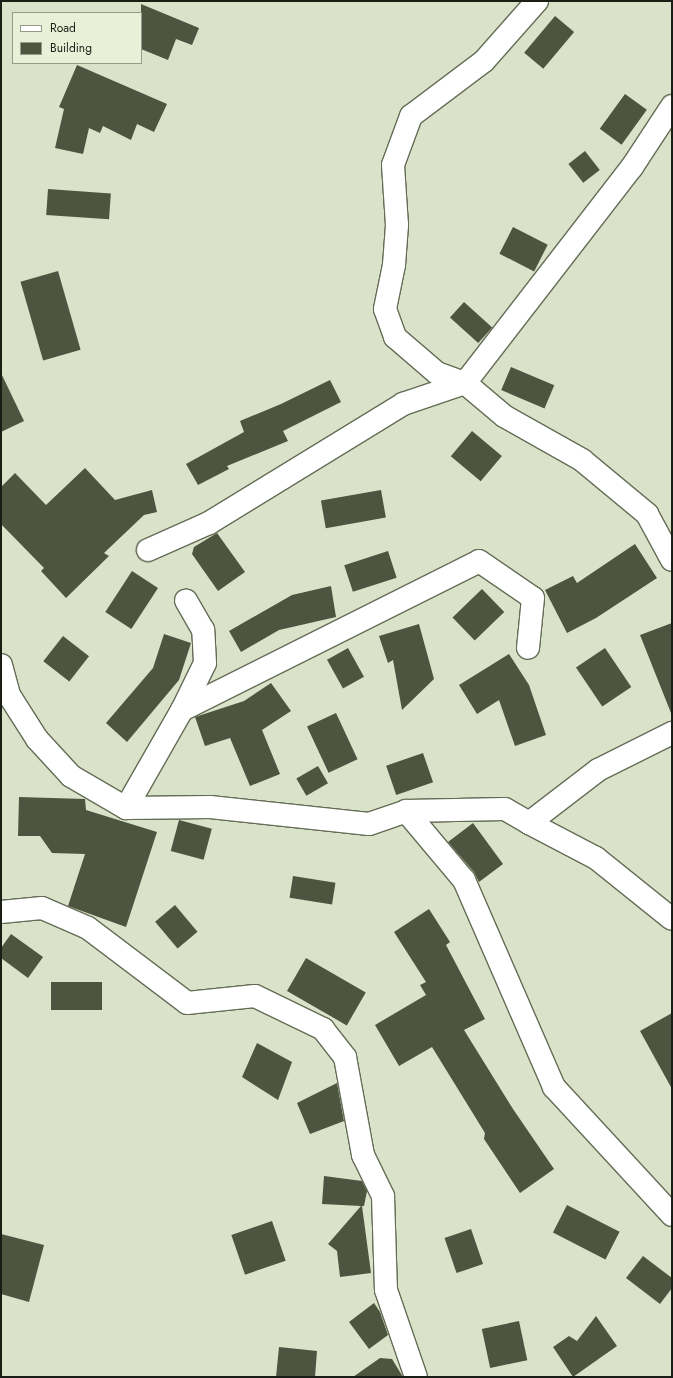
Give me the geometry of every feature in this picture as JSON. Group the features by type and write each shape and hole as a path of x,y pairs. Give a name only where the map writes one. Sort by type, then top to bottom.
{"street":[{"path":"537,1 484,61 412,116 393,165 397,225 394,265 385,309 395,337 437,373 465,383 504,416 582,460 647,514 672,560"},
{"path":"148,550 209,523 403,404 465,383 632,167 672,106"},
{"path":"182,710 478,562 533,598 528,648"},
{"path":"126,808 182,710 205,663 202,630 186,601"},
{"path":"1,665 9,695 37,739 71,776 126,808 210,807 369,824 406,811 505,809 596,858 672,919"},
{"path":"529,823 598,770 672,733"},
{"path":"406,811 464,880 554,1086 672,1215"},
{"path":"1,912 42,908 88,928 187,1003 255,996 323,1029 345,1057 363,1155 383,1196 386,1290 416,1377"}],"building":[{"path":"141,4 199,28 192,45 176,39 168,60 142,49"},
{"path":"555,16 574,32 543,69 524,53"},
{"path":"77,65 167,104 154,132 137,124 131,140 103,126 100,133 89,128 83,154 55,148 64,109 59,107"},
{"path":"625,94 647,110 622,145 600,129"},
{"path":"585,151 600,170 583,183 568,164"},
{"path":"48,189 111,193 109,219 46,215"},
{"path":"513,227 548,245 534,271 499,254"},
{"path":"58,271 81,350 43,361 21,282"},
{"path":"464,302 492,327 478,343 450,318"},
{"path":"511,367 554,385 544,408 501,390"},
{"path":"1,373 24,421 1,432"},
{"path":"330,380 341,402 283,431 288,441 227,466 229,469 198,485 186,464 244,432 240,421 281,404"},
{"path":"472,431 502,456 481,481 451,456"},
{"path":"85,468 115,500 152,490 157,512 144,515 104,553 109,556 66,598 41,571 44,568 1,524 1,487 15,473 46,505"},
{"path":"381,490 386,518 326,528 321,501"},
{"path":"217,533 245,572 218,591 192,554 194,547"},
{"path":"635,544 657,578 596,618 567,633 545,590 573,576 577,583"},
{"path":"388,551 397,578 353,592 344,565"},
{"path":"132,571 158,588 131,629 105,612"},
{"path":"331,586 336,617 279,630 241,652 229,631 292,595"},
{"path":"482,589 504,612 475,640 453,617"},
{"path":"672,623 672,713 671,713 640,635"},
{"path":"419,624 434,679 402,710 393,660 388,663 379,636"},
{"path":"164,634 191,643 179,680 127,742 106,723 153,668"},
{"path":"63,636 89,656 69,682 43,661"},
{"path":"348,648 364,677 343,688 327,660"},
{"path":"605,648 631,687 602,707 576,668"},
{"path":"509,654 529,685 546,735 515,746 499,700 477,714 459,685"},
{"path":"271,683 291,711 262,730 280,774 250,786 230,738 205,746 195,717 244,701"},
{"path":"336,713 358,759 329,773 307,727"},
{"path":"423,753 433,782 396,795 386,766"},
{"path":"318,766 328,783 306,796 296,778"},
{"path":"19,797 85,799 86,810 157,832 126,927 68,906 85,854 52,853 40,836 18,836"},
{"path":"179,820 212,829 204,860 171,851"},
{"path":"473,823 503,864 479,882 474,872 448,842"},
{"path":"293,876 335,883 332,904 290,898"},
{"path":"175,905 197,932 178,949 155,922"},
{"path":"429,909 450,942 446,945 485,1019 464,1030 513,1109 554,1169 520,1193 484,1139 485,1133 432,1047 399,1066 375,1025 426,995 420,985 426,982 394,932"},
{"path":"11,934 43,957 28,978 1,958 1,948"},
{"path":"306,958 366,992 347,1025 287,991"},
{"path":"51,982 102,982 102,1010 51,1010"},
{"path":"672,1013 672,1089 640,1031"},
{"path":"257,1043 292,1062 278,1100 242,1077"},
{"path":"337,1083 344,1121 310,1134 297,1103"},
{"path":"324,1176 362,1181 367,1191 364,1206 362,1206 371,1273 340,1277 337,1251 328,1244 361,1206 322,1204"},
{"path":"567,1205 620,1232 605,1259 553,1233"},
{"path":"272,1221 286,1261 245,1275 231,1235"},
{"path":"471,1229 483,1264 457,1273 445,1238"},
{"path":"1,1234 44,1245 29,1302 1,1294"},
{"path":"643,1256 672,1278 672,1288 660,1304 626,1278"},
{"path":"374,1303 380,1312 388,1335 369,1349 349,1322"},
{"path":"596,1316 617,1346 573,1377 553,1347 569,1336 577,1341"},
{"path":"519,1321 527,1360 490,1368 482,1329"},
{"path":"279,1347 317,1351 315,1377 276,1377"},
{"path":"380,1358 392,1359 403,1377 353,1377"}]}
